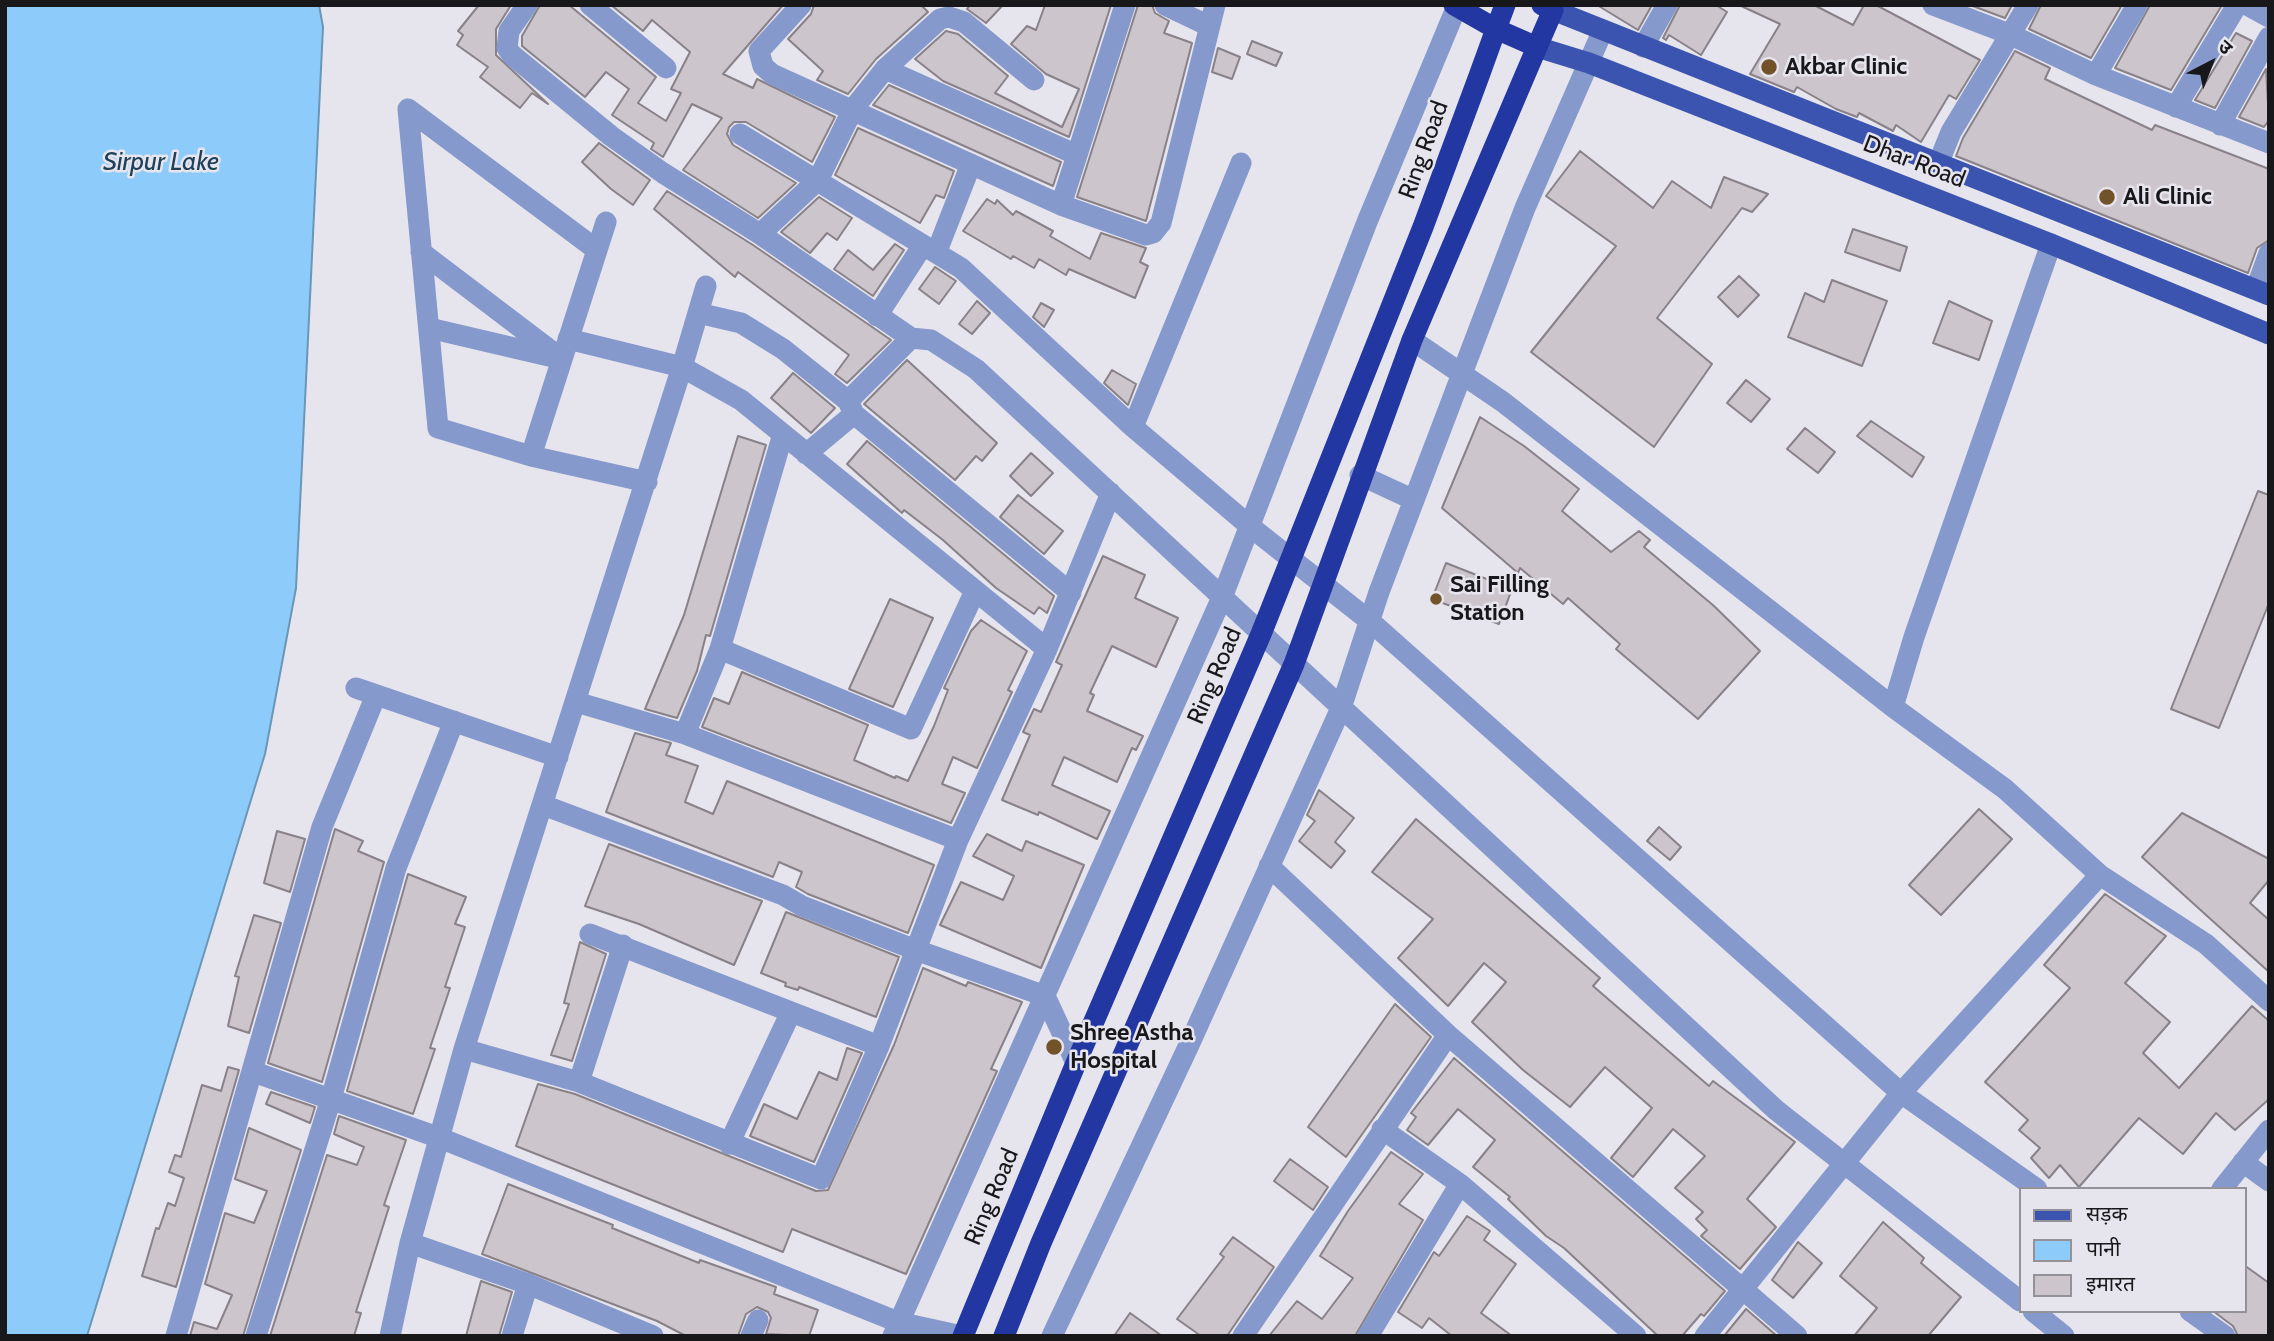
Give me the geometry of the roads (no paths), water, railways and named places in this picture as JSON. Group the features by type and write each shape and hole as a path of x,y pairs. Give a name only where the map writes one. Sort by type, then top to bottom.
{"highway":[{"name":"Ring Road","path":"962,1336 1261,634 1423,227 1505,5"},
{"path":"1456,6 1496,29 1537,47"},
{"path":"1004,1336 1294,664 1360,475 1412,340 1537,47 1547,7"}],"main road":[{"name":"Dhar Road","path":"1547,7 2262,292"},
{"name":"Dhar Road","path":"1537,47 1589,63 2051,244 2269,334"}],"street":[{"path":"527,5 509,31 507,48 512,55 621,143 911,338 931,340 976,369 1776,1110 2018,1299"},
{"path":"590,5 666,68"},
{"path":"801,5 759,51 763,66 772,74 1062,205 1146,235 1158,228 1215,5"},
{"path":"1062,205 1125,5"},
{"path":"1165,5 1209,26"},
{"path":"1643,47 1667,5"},
{"path":"1933,5 2009,34 2096,75 2269,143"},
{"path":"1938,164 1951,131 2028,5"},
{"path":"2096,75 2137,5"},
{"path":"2176,107 2237,5"},
{"path":"2248,5 2269,17"},
{"path":"895,1329 1252,528 1362,234 1456,6"},
{"path":"760,234 818,180 853,109 885,69 927,30 949,17 964,22 1034,80"},
{"path":"1052,1336 1189,1045 1341,708 1379,592 1525,208 1603,30"},
{"path":"2220,125 2269,37"},
{"path":"885,69 1077,155"},
{"path":"597,250 408,109 438,428 530,456 647,482"},
{"path":"740,134 961,268 1133,427 1252,528 1371,622 1902,1093 2034,1187"},
{"path":"877,316 930,248 971,163"},
{"path":"1133,427 1241,163"},
{"path":"530,456 606,222"},
{"path":"1893,707 1914,637 2051,244"},
{"path":"421,252 565,349"},
{"path":"2262,292 2269,253"},
{"path":"390,1336 411,1243 464,1049 647,482 706,286"},
{"path":"698,313 741,323 783,349 1071,593"},
{"path":"429,328 682,367 741,400 1047,649"},
{"path":"806,454 851,408 911,338"},
{"path":"1412,340 1503,402 1893,707 2006,789 2100,875 2206,944 2269,1001"},
{"path":"685,734 720,649 783,434"},
{"path":"1360,475 1414,500"},
{"path":"464,1049 579,1082 821,1180 880,1046 958,840 1047,649 1111,493"},
{"path":"720,649 911,729 975,591"},
{"path":"176,1336 254,1072 322,827 366,691 558,757"},
{"path":"576,702 685,734 958,840"},
{"path":"256,1336 331,1099 396,868 454,721"},
{"path":"543,805 783,895 802,906 916,950 1045,996 1076,1063"},
{"path":"1269,866 1448,1035 1797,1336"},
{"path":"1705,1336 1902,1093 2100,875"},
{"path":"590,934 790,1014 880,1046"},
{"path":"579,1082 623,946"},
{"path":"729,1144 790,1014"},
{"path":"1243,1336 1448,1035"},
{"path":"254,1072 440,1138 895,1329 962,1336"},
{"path":"1382,1129 1460,1184 1636,1336"},
{"path":"2224,1187 2269,1130"},
{"path":"2243,1162 2269,1181"},
{"path":"1368,1336 1460,1184"},
{"path":"411,1243 528,1284 648,1335"},
{"path":"512,1336 528,1284"},
{"path":"2036,1313 2064,1336"},
{"path":"2193,1313 2225,1336"}],"water":[{"name":"Sirpur Lake","path":"5,5 319,5 323,27 296,588 265,754 87,1336 5,1336"}],"place":[{"name":"Akbar Clinic","path":"1769,67"},
{"name":"Ali Clinic","path":"2107,197"},
{"name":"Sai Filling Station","path":"1436,599"},
{"name":"Shree Astha Hospital","path":"1054,1047"}]}
